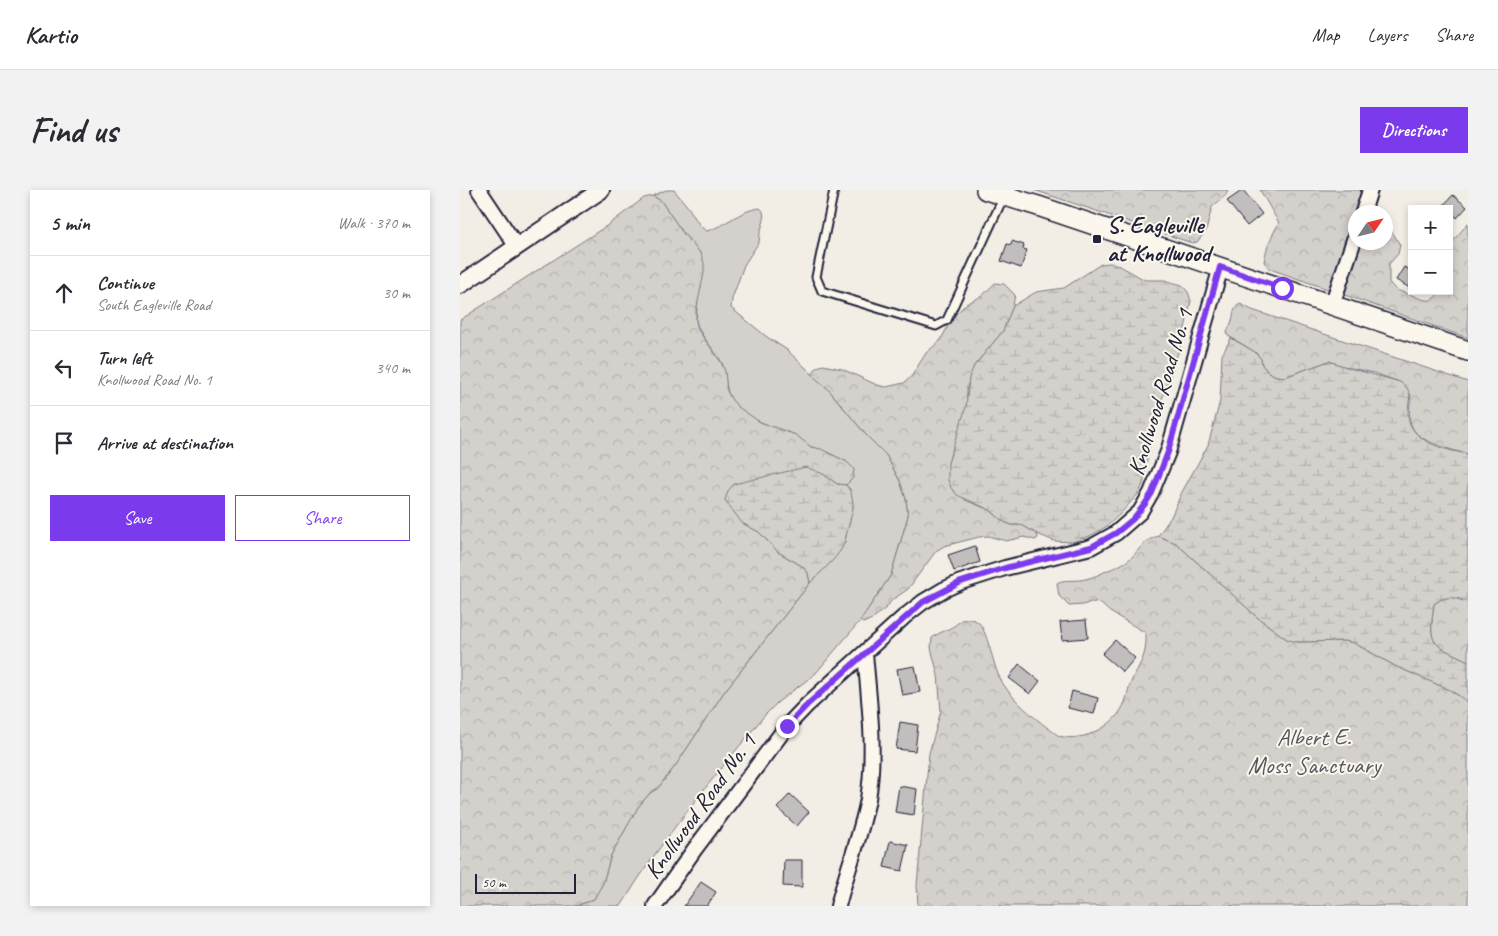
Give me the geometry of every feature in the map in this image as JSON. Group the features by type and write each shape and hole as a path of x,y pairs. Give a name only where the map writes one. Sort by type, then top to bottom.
{"main road":[{"path":"986,190 1468,351"}],"street":[{"path":"479,190 517,247"},
{"path":"460,285 601,190"},
{"path":"1365,205 1370,190"},
{"path":"1332,305 1351,250"},
{"name":"Knollwood Road No. 1","path":"655,906 694,850 787,726 808,704 923,602 961,582 1005,568 1091,547 1116,533 1133,519 1152,493 1168,452 1220,267"},
{"path":"838,906 867,800 871,778 872,730 865,653"}],"lane":[{"path":"834,190 816,278 822,291 936,326 947,320 1004,196"}],"green space":[{"path":"666,190 674,190 700,226 707,231 753,209 760,208 763,211 764,220 759,242 744,265 732,299 731,308 767,337 787,350 828,389 867,436 886,455 900,481 906,498 908,516 891,575 860,621 815,674 778,702 765,715 708,784 654,856 621,906 576,906 594,899 603,883 611,855 638,807 650,793 658,788 676,765 724,692 810,583 830,563 845,542 853,507 850,489 846,485 853,478 847,462 809,446 793,434 751,417 731,399 727,390 722,363 701,332 696,321 701,254 683,233 661,201 653,196"},
{"path":"1034,190 1228,190 1226,195 1212,207 1206,231 1197,242 1192,243"},
{"path":"1260,190 1362,190 1364,200 1369,205 1348,205 1348,250 1393,250 1393,233 1400,245 1398,254 1389,264 1389,282 1393,287 1408,295 1430,300 1437,295 1453,295 1453,241 1468,223 1468,338 1270,269 1264,262 1270,241 1279,223"},
{"path":"653,196 661,201 683,233 701,254 704,263 704,273 696,311 696,321 698,330 721,362 725,371 727,391 732,400 738,407 760,422 796,435 811,447 821,449 847,462 854,469 853,478 846,485 837,484 823,474 742,523 759,532 778,552 802,566 808,573 810,583 724,692 676,765 658,788 650,793 638,807 611,855 603,883 594,899 576,906 460,906 460,320 608,225 644,198"},
{"path":"1110,263 1120,266 1145,280 1164,280 1182,285 1188,292 1191,301 1183,338 1153,425 1143,484 1139,493 1107,526 1090,536 1072,542 1054,541 1022,525 1012,525 1004,522 990,510 957,495 951,488 948,480 948,463 966,407 969,378 974,366 1003,331 1013,306 1036,292 1064,288 1101,264"},
{"path":"995,283 1004,284 1015,295 1013,306 1003,331 974,366 967,387 967,407 948,463 965,500 990,510 1004,522 1012,525 1022,525 1037,534 1038,538 1035,540 1024,537 1006,541 988,536 944,546 936,551 908,589 892,600 886,608 872,619 863,623 860,621 891,575 908,516 906,499 900,481 886,455 867,436 828,389 812,375 817,367 823,365 842,369 877,385 886,387 904,383 911,377 926,353 940,341 953,317 966,304 982,296"},
{"path":"1240,304 1252,310 1468,382 1468,454 1428,441 1416,432 1412,427 1409,414 1411,395 1400,382 1329,361 1285,377 1276,376 1268,372 1255,352 1227,335 1234,310"},
{"path":"1231,338 1255,352 1268,372 1276,376 1285,377 1329,361 1400,382 1409,392 1408,413 1414,431 1429,443 1468,454 1468,602 1450,598 1442,599 1434,604 1432,636 1439,646 1468,661 1468,702 1450,690 1395,666 1354,643 1345,641 1298,642 1288,640 1257,617 1176,543 1158,536 1171,517 1182,492 1208,445 1220,401 1222,355"},
{"path":"806,467 823,474 837,484 846,485 853,504 842,548 810,583 808,573 802,566 778,552 759,532 742,523 725,500 728,491 734,484"},
{"name":"Albert E. Moss Sanctuary","path":"1158,536 1176,543 1257,617 1288,640 1298,642 1345,641 1354,643 1395,666 1450,690 1468,702 1468,906 918,906 917,885 929,753 941,711 938,675 931,648 932,638 961,620 970,619 977,621 982,626 1002,683 1024,708 1059,736 1079,737 1098,731 1121,711 1131,683 1141,663 1146,633 1110,612 1100,603 1091,602 1083,605 1069,606 1059,596 1057,583 1090,578 1119,566 1131,558 1146,543"},
{"path":"1450,597 1468,602 1468,661 1446,651 1435,642 1432,636 1434,604 1441,599"}],"building":[{"path":"1243,190 1262,214 1247,226 1227,201"},
{"path":"1453,195 1467,207 1457,218 1453,214 1453,205 1444,205"},
{"path":"1012,241 1024,245 1023,249 1027,250 1021,268 1001,261 1007,244 1011,245"},
{"path":"1404,267 1408,269 1408,287 1396,280"},
{"path":"975,546 980,562 954,571 948,555"},
{"path":"1086,620 1088,638 1062,640 1060,622"},
{"path":"1115,640 1135,658 1123,672 1102,654"},
{"path":"1019,664 1040,681 1030,694 1009,678"},
{"path":"915,666 920,692 902,695 897,669"},
{"path":"1072,691 1098,698 1094,714 1068,708"},
{"path":"900,722 918,725 915,751 896,749"},
{"path":"899,786 917,789 914,815 895,812"},
{"path":"790,794 809,812 797,826 777,808"},
{"path":"890,841 908,845 902,871 884,867"},
{"path":"784,860 802,860 802,887 783,886"},
{"path":"701,882 716,892 707,906 684,906"}],"place":[{"name":"S. Eagleville at Knollwood","path":"1097,239"}],"route":[{"path":"787,726 808,704 905,616 943,590 961,582 1005,568 1036,562 1091,547 1106,540 1126,526 1140,512 1152,493 1163,467 1220,267 1282,288"}]}
